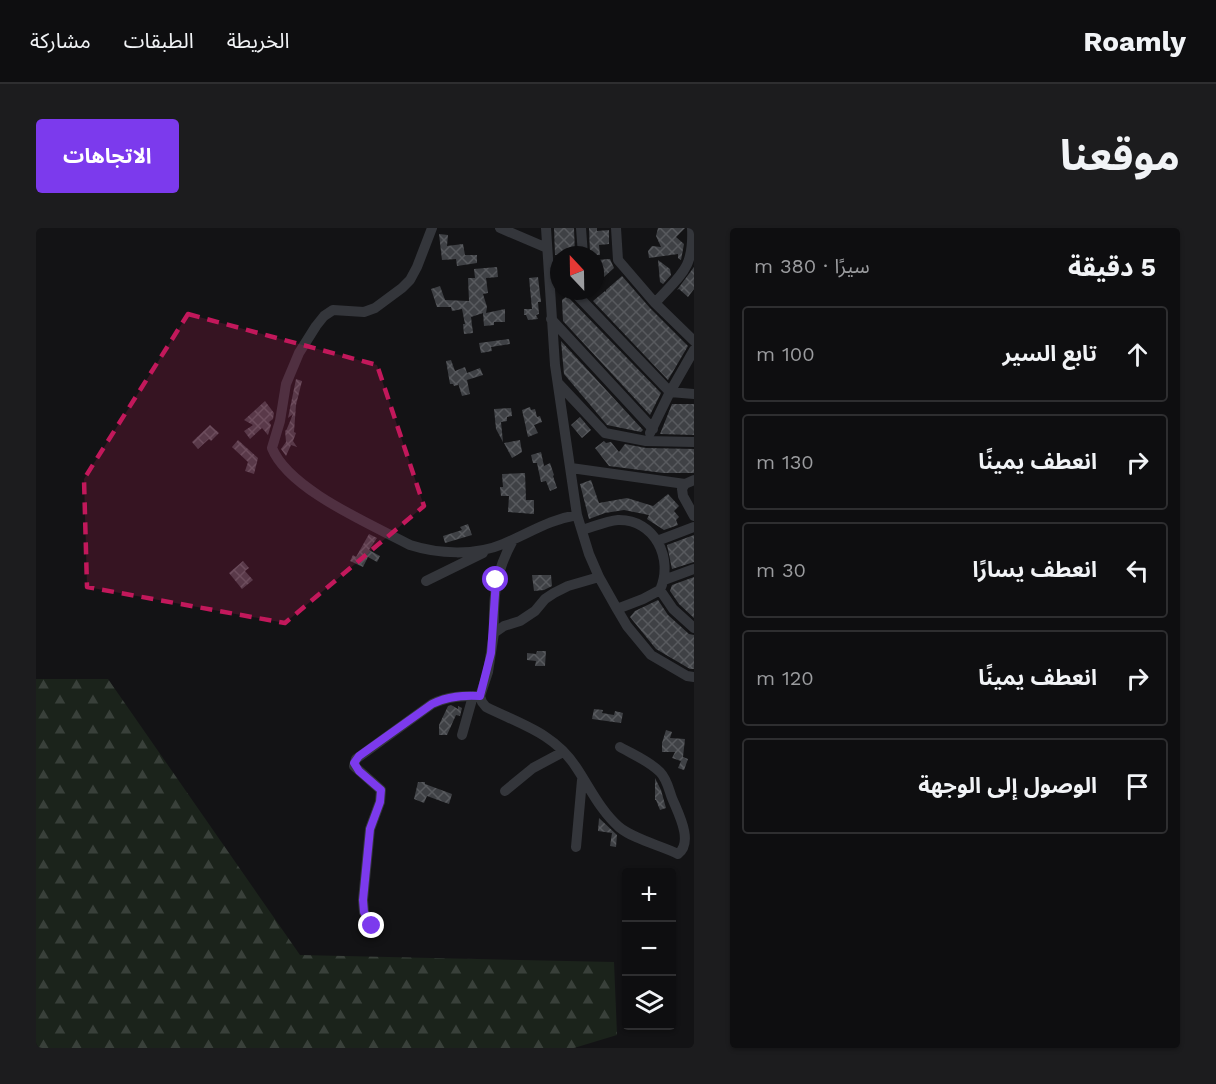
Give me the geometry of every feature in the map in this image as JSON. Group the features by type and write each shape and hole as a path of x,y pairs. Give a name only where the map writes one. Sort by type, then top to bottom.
{"street":[{"path":"432,228 417,267 410,280 402,288 375,308 364,312 333,310 316,326 299,353 286,384 280,422 272,448 276,458 309,490 410,545 427,550 451,552 494,548"},
{"path":"500,228 547,248"},
{"path":"546,228 550,262"},
{"path":"581,228 582,246"},
{"path":"616,228 618,260 655,303 694,341"},
{"path":"655,303 689,266 693,247 692,228"},
{"path":"552,300 551,319 558,382 578,515 599,577 627,626 651,655 687,676 694,677"},
{"path":"582,300 670,392 694,393"},
{"path":"551,319 653,429"},
{"path":"646,441 694,350"},
{"path":"558,382 605,433 646,441 694,442"},
{"path":"572,468 690,482"},
{"path":"690,482 682,489 683,496 694,516"},
{"path":"426,581 548,522 578,515"},
{"path":"582,530 617,520 637,523 650,532 664,556 662,585 673,609 694,628"},
{"path":"657,541 694,527"},
{"path":"462,735 488,672 494,633 496,580 513,540"},
{"path":"617,609 643,599 662,585 694,569"},
{"path":"494,633 535,611 545,599 554,593 568,586 599,577"},
{"path":"477,696 486,707 543,732 576,767 582,780 605,813 621,828 678,854 682,851 687,834 663,775 652,765 620,747"},
{"path":"372,926 364,912 363,900 370,829 380,802 381,790 359,771 354,763 359,756 443,698 477,696"},
{"path":"505,791 533,768 563,752"},
{"path":"576,847 582,780"}],"highlighted area":[{"path":"188,314 377,365 424,506 285,623 87,587 84,479"}],"green space":[{"path":"36,679 108,679 300,955 614,962 617,1035 574,1048 36,1048"}],"building":[{"path":"554,228 574,228 575,246 555,246"},
{"path":"589,228 597,228 597,231 609,230 609,244 590,246"},
{"path":"658,228 685,228 676,237 684,244 681,260 678,254 649,258 648,251 652,246 661,247 656,236"},
{"path":"439,234 448,235 447,246 463,244 465,255 477,255 477,263 457,266 456,259 442,260"},
{"path":"604,259 610,259 614,268 604,277"},
{"path":"658,260 670,269 671,275 663,284 660,282"},
{"path":"497,267 498,277 486,278 488,293 483,294 487,307 486,313 505,309 505,322 494,322 494,325 484,326 483,313 471,317 473,333 464,334 462,309 452,311 451,307 437,307 431,289 440,286 445,300 469,301 468,278 475,278 474,269"},
{"path":"694,267 694,289 688,297 679,289 677,290"},
{"path":"622,276 688,346 668,380 593,301 604,300 606,290"},
{"path":"538,277 541,302 538,302 539,314 536,315 538,319 528,320 524,315 524,309 532,309 529,278"},
{"path":"562,300 571,300 661,393 650,415 563,321"},
{"path":"509,339 510,344 491,347 492,351 481,353 479,343"},
{"path":"561,341 643,430 641,432 607,425 564,374"},
{"path":"451,360 455,371 465,367 467,373 480,368 483,375 467,380 470,394 462,396 458,383 454,386 450,384 446,361"},
{"path":"296,379 302,381 296,405 294,432 296,433 293,441 297,447 291,445 286,456 281,449 286,442 285,430 293,414 288,418"},
{"path":"265,401 274,413 273,419 269,422 271,425 268,435 262,428 250,439 244,431 253,425 244,420"},
{"path":"672,404 694,404 694,435 660,434"},
{"path":"530,407 531,410 535,409 537,417 540,416 542,422 534,425 538,433 528,437 522,410"},
{"path":"511,408 512,416 507,417 507,421 501,422 503,442 496,429 494,409"},
{"path":"580,417 591,430 582,438 571,425"},
{"path":"210,425 219,433 198,449 192,442"},
{"path":"238,440 258,458 254,474 245,471 248,462 232,447"},
{"path":"520,440 522,452 512,458 504,443"},
{"path":"604,441 611,442 619,452 625,444 646,448 694,449 694,473 663,473 609,466 595,448"},
{"path":"541,452 544,466 550,463 557,488 550,491 546,481 541,482 537,463 533,463 531,455"},
{"path":"525,473 526,500 534,500 534,514 508,512 509,496 501,496 502,474"},
{"path":"591,480 599,503 627,498 653,506 668,494 679,506 674,511 679,517 676,520 678,525 664,530 647,519 649,515 624,510 605,513 589,519 580,484"},
{"path":"468,524 472,535 445,543 443,536 462,530 460,527"},
{"path":"369,534 377,538 369,550 380,556 377,562 368,557 363,567 350,561 353,555 356,557"},
{"path":"694,535 694,562 672,569 667,545"},
{"path":"243,561 249,568 245,571 253,580 242,589 229,573"},
{"path":"532,575 551,575 552,586 534,591"},
{"path":"694,577 694,618 679,604 670,591 672,585"},
{"path":"658,600 668,615 689,634 694,635 694,669 690,669 656,649 630,617 635,611"},
{"path":"537,651 546,651 545,666 535,666 536,661 527,660 527,653 536,654"},
{"path":"451,705 458,709 458,706 462,708 460,716 456,715 447,735 439,735 439,725 448,706"},
{"path":"594,709 614,715 615,711 623,713 621,723 592,719"},
{"path":"666,730 672,732 670,738 685,739 683,757 688,759 684,770 678,768 681,761 672,758 675,752 662,752"},
{"path":"655,778 666,808 660,810 655,800"},
{"path":"418,782 425,782 425,784 452,794 449,804 427,796 424,803 414,799"},
{"path":"599,818 617,835 616,847 610,846 612,833 598,831"}],"route":[{"path":"372,926 363,907 364,881 370,829 380,802 381,790 354,766 354,763 359,756 406,721 443,698 480,696 488,672 494,633 493,608 496,580"}]}
